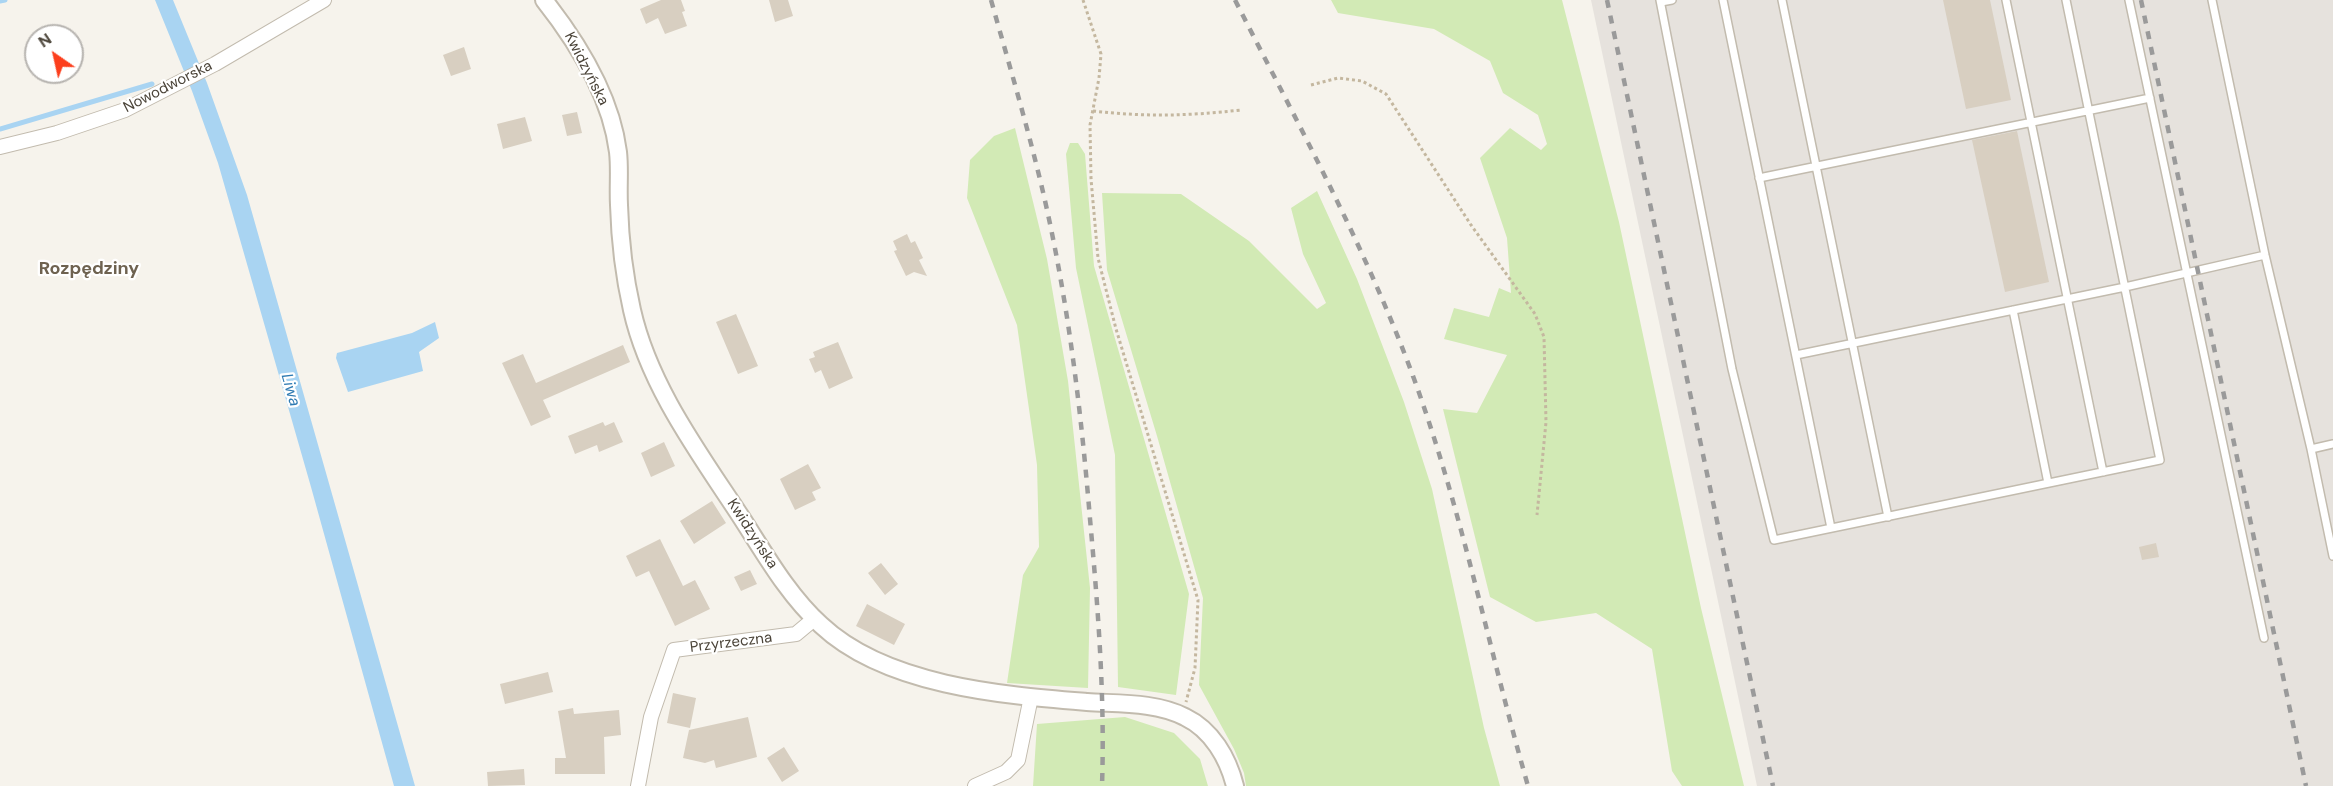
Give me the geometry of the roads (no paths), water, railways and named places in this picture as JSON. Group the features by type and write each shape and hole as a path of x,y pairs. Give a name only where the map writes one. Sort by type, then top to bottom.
{"street":[{"name":"Nowodworska","path":"0,147 107,118 149,99 215,64 324,0"},
{"name":"Kwidzyńska","path":"544,0 568,30 588,66 612,125 618,152 623,266 633,313 660,383 681,425 796,601 850,647 886,665 936,681 1031,697 1154,707 1182,715 1196,723 1215,741 1226,760 1235,786"},
{"name":"Przyrzeczna","path":"638,786 651,717 674,650 796,634 814,618"},
{"path":"975,786 1006,772 1018,760 1031,697"}],"lane":[{"path":"1672,0 1660,1 1732,369 1774,540 2160,460 2066,0"},
{"path":"1723,0 1831,528"},
{"path":"1782,0 1888,517"},
{"path":"2006,0 2103,472"},
{"path":"2129,0 2264,638"},
{"path":"2212,0 2265,255 2311,449 2333,556"},
{"path":"1759,178 2150,98"},
{"path":"1796,355 2068,299 2265,255"},
{"path":"2013,310 2048,483"},
{"path":"2311,449 2333,444"}],"water":[{"name":"Liwa","path":"155,0 173,0 207,83 247,195 415,786 394,786 218,163"},
{"path":"435,322 439,338 419,352 423,371 348,392 336,358 337,353 412,333"}],"waterway":[{"path":"0,1 5,0"},
{"path":"0,129 152,84"}],"railway":[{"path":"991,0 1043,192 1060,273 1073,355 1098,619 1103,719 1102,786"},
{"path":"1235,0 1352,233 1413,376 1461,529 1528,786"},
{"path":"1607,0 1773,786"},
{"path":"2141,0 2306,786"}],"district":[{"name":"Rozpędziny","path":"89,269"}]}
